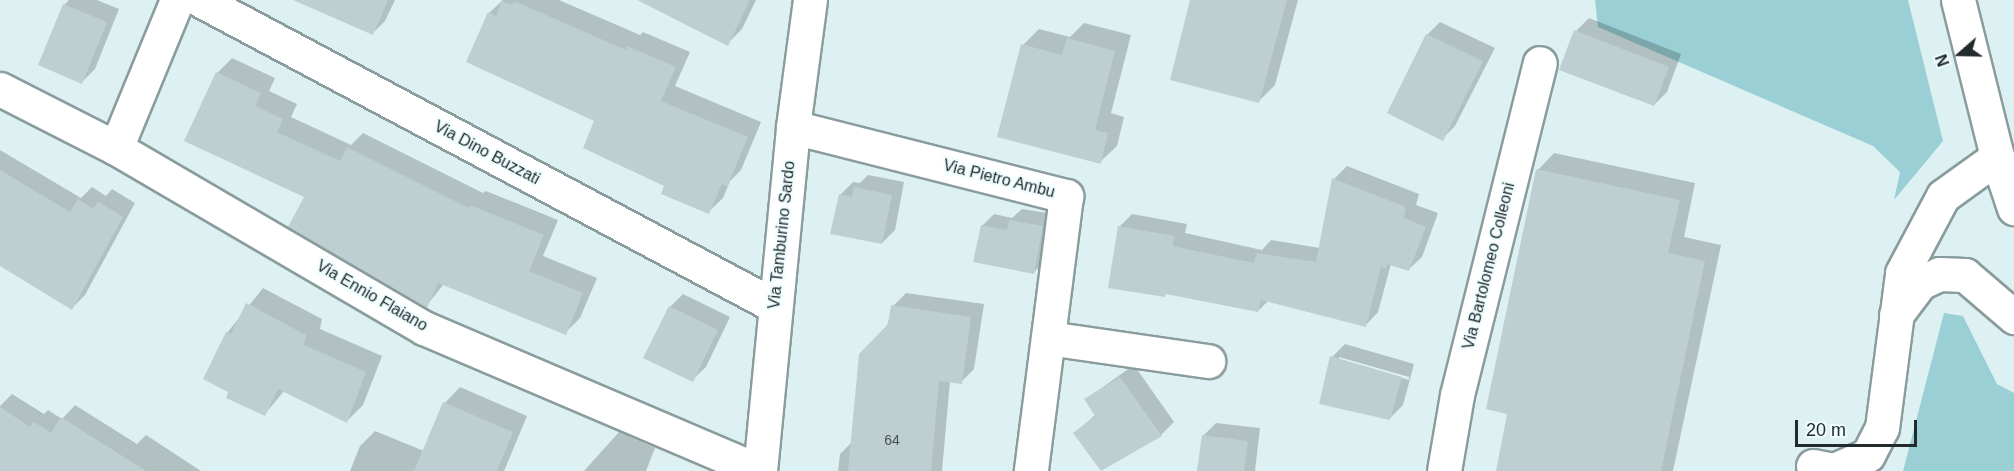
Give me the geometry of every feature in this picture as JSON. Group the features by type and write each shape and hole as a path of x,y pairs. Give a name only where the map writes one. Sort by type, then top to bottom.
{"street":[{"path":"116,148 177,0"},
{"name":"Via Dino Buzzati","path":"200,0 775,306"},
{"name":"Via Tamburino Sardo","path":"760,471 793,127 810,0"},
{"path":"1958,0 1997,157 2014,208"},
{"name":"Via Bartolomeo Colleoni","path":"1444,471 1457,395 1540,63"},
{"name":"Via Ennio Flaiano","path":"0,89 116,148 424,328 760,471"},
{"name":"Via Pietro Ambu","path":"793,127 1066,196 1031,471"},
{"path":"1813,466 1834,470 1868,454 1882,428 1902,273 1943,196 1997,157"},
{"path":"1895,316 1920,283 1939,274 1965,275 2014,317"},
{"path":"1048,338 1208,361"}],"shaded area":[{"path":"1595,0 1908,0 1943,141 1894,200 1900,172 1873,146 1598,27"},
{"path":"1944,313 1963,316 1997,384 2014,393 2014,471 1903,471"}],"building":[{"path":"293,0 388,0 373,35"},
{"path":"637,0 750,0 728,46"},
{"path":"1190,0 1287,0 1259,103 1170,80"},
{"path":"502,1 512,5 514,1 626,50 627,46 676,67 661,101 748,137 727,187 722,184 709,214 661,194 664,186 583,148 594,121 466,62 488,12 496,16"},
{"path":"63,4 107,22 82,84 38,65"},
{"path":"1574,30 1669,67 1654,106 1559,70"},
{"path":"1426,34 1483,61 1443,141 1387,113"},
{"path":"1067,38 1115,51 1095,130 1108,133 1101,164 997,137 1021,44 1062,55"},
{"path":"216,72 261,93 255,106 283,119 277,132 340,161 347,147 469,208 470,205 544,235 529,271 583,293 566,335 438,283 427,308 288,227 304,197 184,141"},
{"path":"1536,169 1680,200 1668,253 1705,261 1661,471 1496,471 1507,414 1486,409"},
{"path":"0,170 70,212 78,199 93,209 98,201 123,217 72,310 0,266"},
{"path":"1332,178 1406,207 1404,218 1426,227 1409,271 1387,264 1386,269 1381,267 1366,327 1261,300 1258,312 1166,294 1165,297 1108,288 1118,226 1174,236 1173,246 1254,263 1257,253 1316,262"},
{"path":"854,187 892,195 882,244 830,234 839,194 852,197"},
{"path":"1009,220 1043,226 1034,274 973,262 981,225 1007,230"},
{"path":"246,303 306,335 304,345 366,372 347,423 278,389 265,416 226,398 228,392 203,379 226,332 231,334"},
{"path":"891,305 971,317 962,384 939,381 931,471 848,471 859,354 888,324"},
{"path":"669,306 718,330 693,382 643,358"},
{"path":"1330,356 1402,377 1390,420 1319,404"},
{"path":"1120,377 1162,436 1101,471 1073,433 1095,416 1084,399"},
{"path":"443,402 513,432 497,471 414,471"},
{"path":"0,407 30,427 34,422 51,433 61,417 146,471 0,471"},
{"path":"1202,435 1248,441 1244,471 1197,471"}]}
